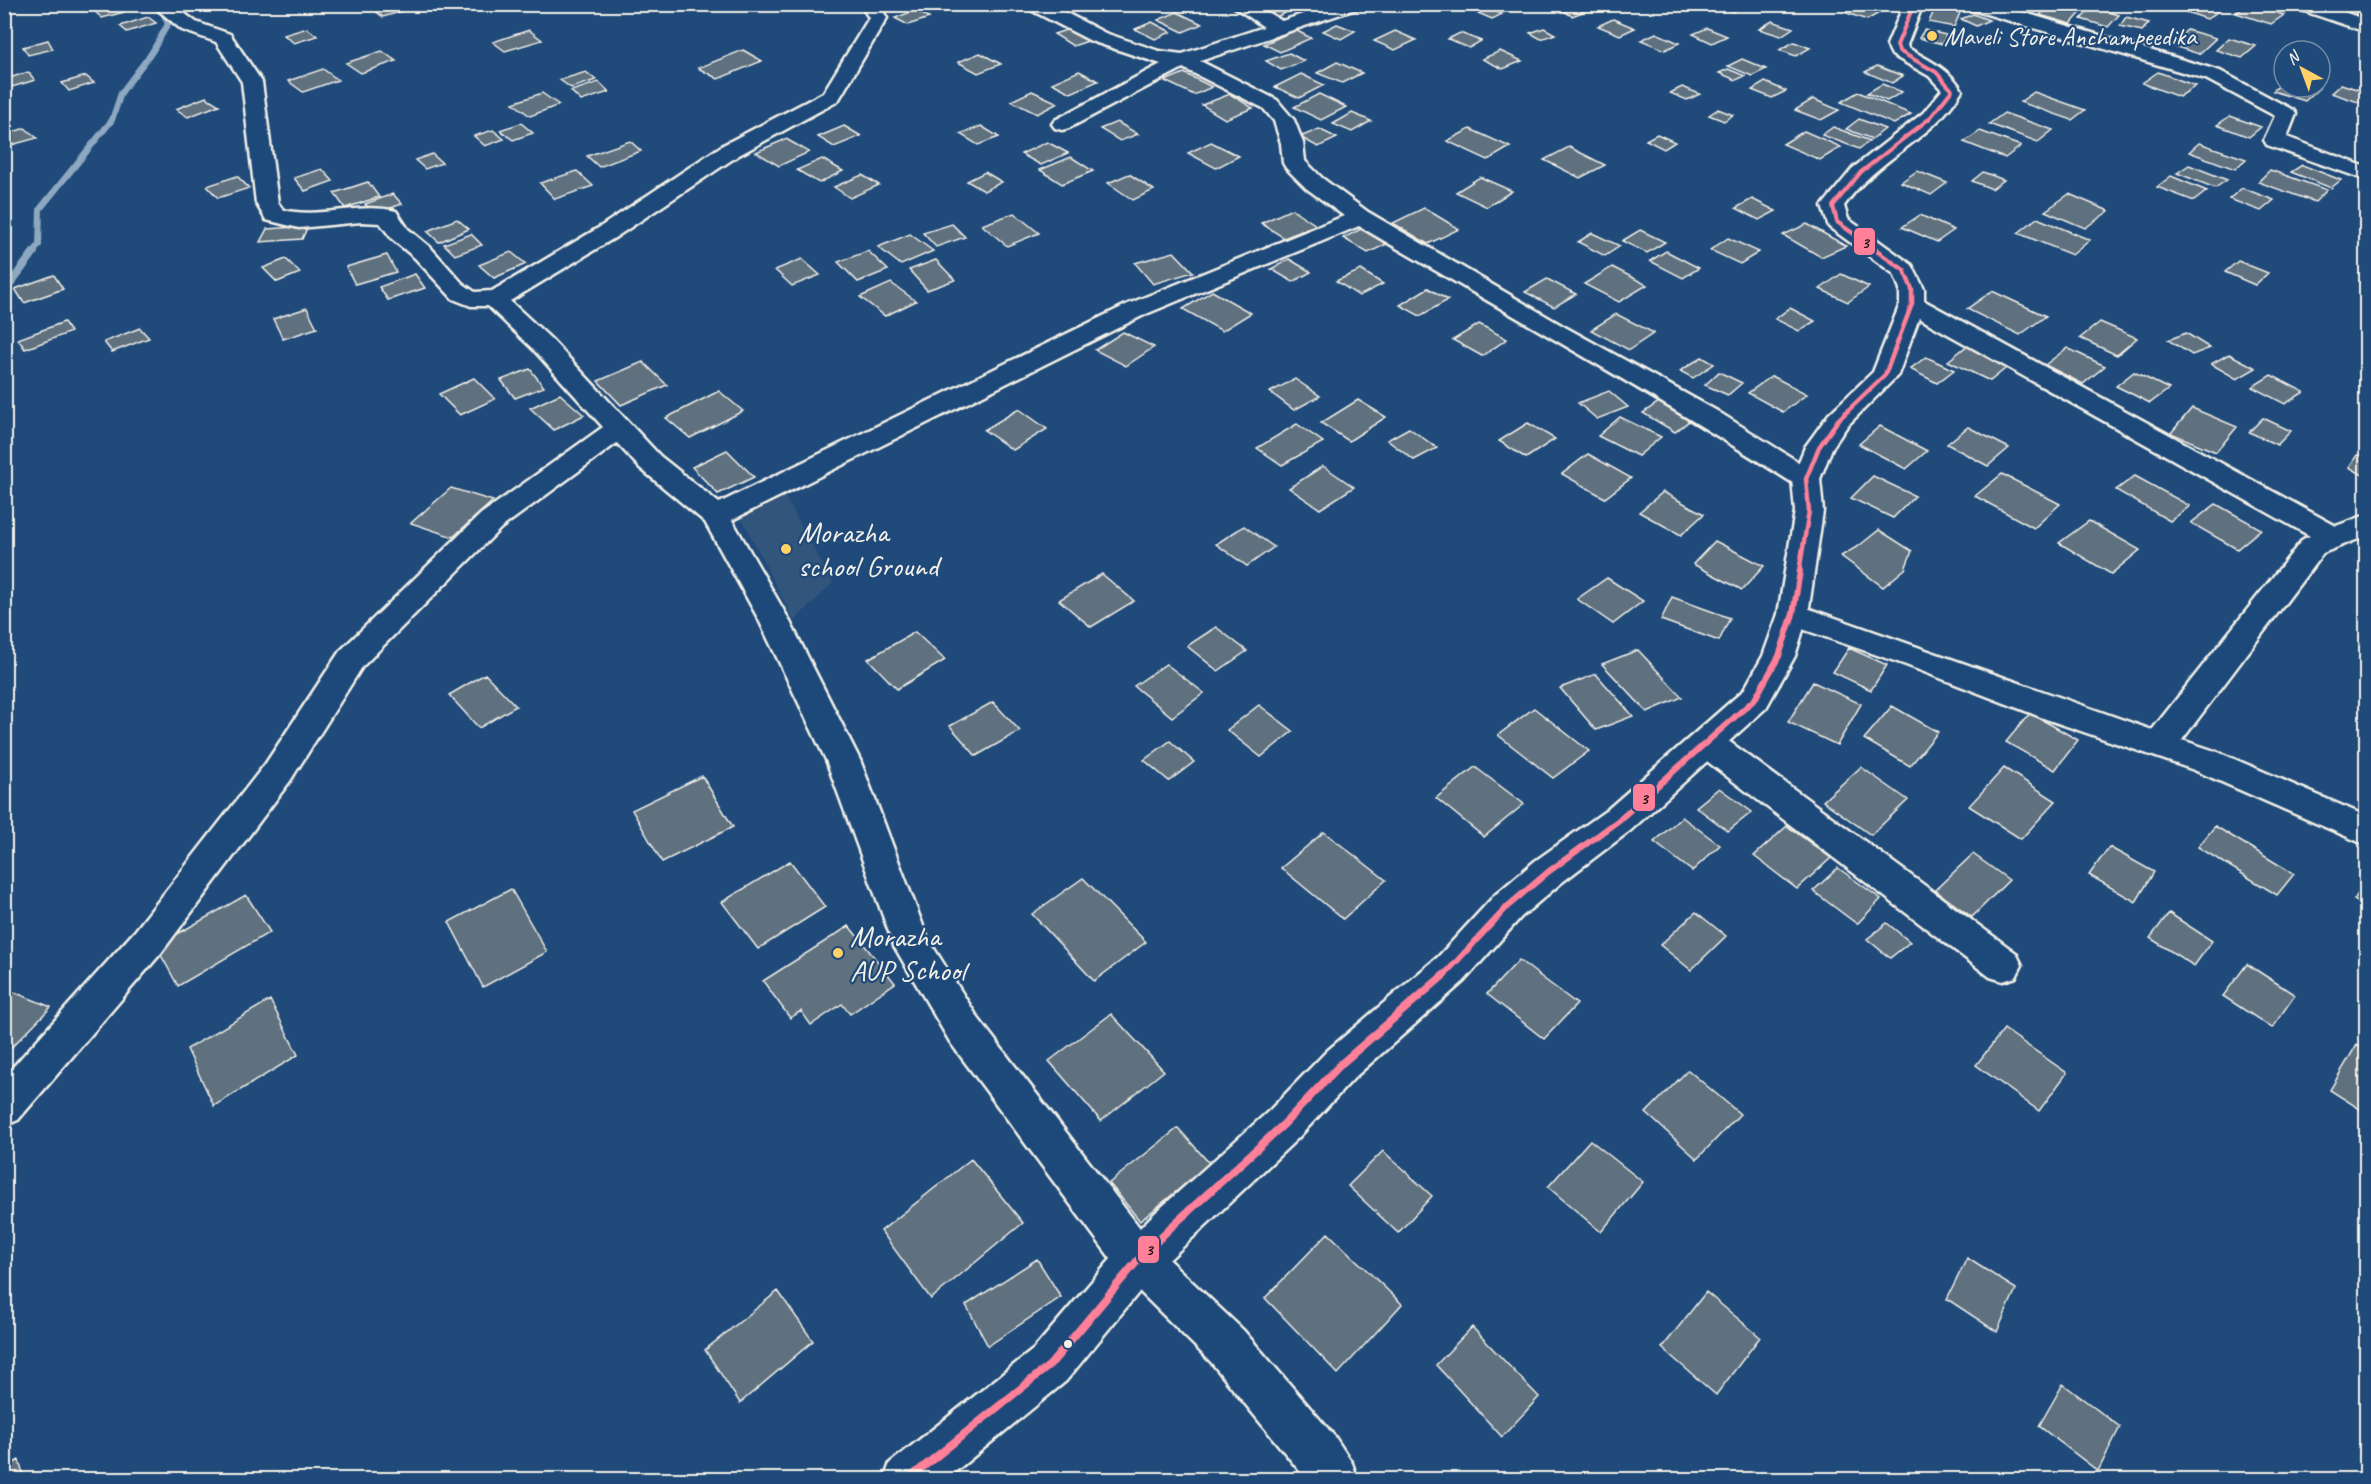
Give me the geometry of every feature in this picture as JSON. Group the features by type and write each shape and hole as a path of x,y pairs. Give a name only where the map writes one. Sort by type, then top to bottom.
{"street":[{"path":"168,4 166,9 189,26 223,38 239,66 252,82 267,203 274,215 299,221 361,215 388,216 396,233 423,253 454,291 481,301 498,298 608,232 731,150 831,97 878,18 868,4"},
{"path":"1034,4 1098,37 1156,57 1183,60 1270,104 1284,120 1292,143 1294,163 1314,183 1360,217 1708,417 1806,479"},
{"path":"1239,4 1282,29"},
{"path":"1062,124 1183,60 1352,4"},
{"path":"907,1479 1050,1365 1138,1260 1284,1124 1341,1064 1451,969 1508,906 1548,872 1619,820 1755,699 1779,656 1793,614 1809,511 1806,479 1820,447 1838,420 1885,375 1912,304 1912,289 1904,270 1837,222 1833,206 1840,195 1879,156 1921,125 1948,100 1952,90 1948,82 1936,72 1899,51 1897,45 1914,4"},
{"path":"1972,4 2213,75 2286,114 2275,140 2367,174"},
{"path":"2302,4 2367,26"},
{"path":"716,516 1137,309 1360,217"},
{"path":"498,298 495,300 542,344 650,462 716,516 773,618 843,760 912,946 964,1030 1138,1260 1227,1346 1318,1454 1335,1479"},
{"path":"1912,304 2334,537"},
{"path":"4,1107 148,942 278,772 351,659 491,521 619,428"},
{"path":"2159,745 2313,546 2367,525"},
{"path":"1793,614 2206,761 2367,831"},
{"path":"1707,742 2003,964"}],"shaded area":[{"name":"Morazha school Ground","path":"782,491 833,583 794,621 740,515"}],"building":[{"path":"107,4 117,4 124,12 102,18 92,9"},
{"path":"377,4 414,4 417,7 383,17 370,7"},
{"path":"1271,4 1290,11 1276,17 1259,10"},
{"path":"1577,4 1588,10 1572,16 1553,5"},
{"path":"1714,4 1746,4 1747,5 1733,12"},
{"path":"1857,4 1874,4 1886,9 1867,20 1844,12"},
{"path":"1937,4 1962,8 1954,27 1929,22"},
{"path":"2051,4 2068,4 2084,9 2071,24 2040,15"},
{"path":"2184,4 2203,4 2220,10 2207,19 2177,9"},
{"path":"2248,4 2284,15 2271,24 2236,13"},
{"path":"2364,5 2366,6 2366,19 2354,15"},
{"path":"2092,7 2119,15 2108,27 2081,19"},
{"path":"1487,8 1502,14 1492,19 1478,13"},
{"path":"916,10 929,18 908,25 895,18"},
{"path":"1177,12 1202,24 1183,32 1158,20"},
{"path":"1973,14 1989,20 1976,26 1961,19"},
{"path":"148,17 156,23 127,32 120,26"},
{"path":"2126,17 2149,23 2142,31 2120,26"},
{"path":"1613,19 1635,28 1620,35 1598,26"},
{"path":"1772,21 1793,28 1781,36 1759,29"},
{"path":"1152,22 1171,32 1155,39 1135,29"},
{"path":"1337,24 1355,31 1341,39 1323,31"},
{"path":"307,28 317,36 294,43 284,35"},
{"path":"1072,28 1091,40 1073,46 1054,34"},
{"path":"1544,28 1555,34 1541,39 1530,33"},
{"path":"1707,28 1727,36 1712,43 1693,34"},
{"path":"529,30 542,40 505,51 493,42"},
{"path":"1295,30 1311,38 1280,52 1264,44"},
{"name":"Maveli Store Anchampeedika","path":"1924,30 1946,35 1943,44 1919,38"},
{"path":"2187,30 2216,38 2199,54 2170,45"},
{"path":"1395,31 1416,40 1395,50 1374,41"},
{"path":"1460,33 1481,41 1469,48 1448,39"},
{"path":"1656,33 1679,43 1665,50 1641,40"},
{"path":"2229,38 2256,46 2242,58 2216,50"},
{"path":"48,40 53,49 28,55 23,47"},
{"path":"1794,42 1810,48 1796,56 1779,50"},
{"path":"743,50 762,61 718,79 698,68"},
{"path":"382,51 396,61 361,73 346,63"},
{"path":"1500,51 1522,61 1503,69 1482,59"},
{"path":"980,53 1001,64 978,73 958,62"},
{"path":"1289,53 1304,61 1281,70 1266,61"},
{"path":"1742,59 1766,69 1752,76 1728,66"},
{"path":"1337,62 1362,73 1342,83 1317,73"},
{"path":"1877,66 1903,76 1892,83 1865,72"},
{"path":"323,69 338,80 303,92 288,81"},
{"path":"1728,69 1745,76 1736,80 1719,73"},
{"path":"1079,71 1098,81 1071,93 1052,83"},
{"path":"28,72 35,80 12,87 6,79"},
{"path":"586,72 596,80 571,88 560,80"},
{"path":"2158,72 2196,86 2179,97 2142,83"},
{"path":"1184,73 1212,87 1194,95 1165,81"},
{"path":"1301,74 1324,85 1299,98 1275,87"},
{"path":"86,76 94,83 69,91 62,83"},
{"path":"599,82 609,92 581,101 571,91"},
{"path":"1765,82 1786,91 1772,98 1752,90"},
{"path":"1882,84 1902,92 1887,101 1867,93"},
{"path":"2341,84 2366,92 2366,97 2361,103 2332,92"},
{"path":"1682,87 1700,94 1687,100 1670,93"},
{"path":"1032,91 1058,103 1037,114 1011,101"},
{"path":"1858,92 1911,114 1894,124 1841,102"},
{"path":"2034,92 2085,110 2072,120 2020,102"},
{"path":"542,93 559,105 530,116 513,103"},
{"path":"1230,94 1253,108 1225,119 1202,105"},
{"path":"1319,94 1346,107 1321,120 1294,107"},
{"path":"206,97 219,105 188,117 176,109"},
{"path":"1813,99 1839,110 1821,120 1795,110"},
{"path":"1718,109 1733,115 1724,121 1709,115"},
{"path":"1352,113 1371,121 1352,132 1333,124"},
{"path":"2004,113 2053,130 2038,142 1989,124"},
{"path":"2230,116 2261,127 2249,137 2217,125"},
{"path":"1859,119 1885,129 1872,139 1846,129"},
{"path":"1117,122 1138,134 1120,141 1100,129"},
{"path":"521,123 533,133 513,140 500,130"},
{"path":"844,126 861,136 834,147 818,137"},
{"path":"981,126 999,137 978,145 960,134"},
{"path":"1833,127 1870,141 1859,149 1822,135"},
{"path":"25,128 37,138 4,147 4,135"},
{"path":"1319,129 1337,138 1318,147 1300,137"},
{"path":"1470,129 1510,147 1488,160 1447,141"},
{"path":"493,130 504,139 485,146 474,136"},
{"path":"1804,131 1841,147 1820,160 1783,144"},
{"path":"1980,131 2021,146 2005,158 1964,142"},
{"path":"1657,134 1675,142 1664,149 1646,140"},
{"path":"786,139 809,152 779,166 756,152"},
{"path":"630,141 641,151 599,167 587,156"},
{"path":"1047,142 1068,153 1041,165 1021,154"},
{"path":"1211,142 1239,156 1216,168 1188,153"},
{"path":"2199,143 2246,159 2235,169 2189,152"},
{"path":"1569,147 1605,165 1580,178 1544,160"},
{"path":"432,154 442,163 425,169 415,160"},
{"path":"1071,157 1093,171 1062,184 1040,170"},
{"path":"822,159 843,171 819,183 797,170"},
{"path":"2189,165 2227,180 2215,188 2177,173"},
{"path":"2302,165 2341,180 2331,188 2291,172"},
{"path":"322,169 333,181 305,191 294,178"},
{"path":"2270,170 2327,190 2315,202 2258,182"},
{"path":"577,171 593,186 555,199 540,183"},
{"path":"1917,171 1947,183 1931,195 1901,182"},
{"path":"985,172 1002,182 984,191 967,181"},
{"path":"1983,172 2004,180 1992,189 1972,181"},
{"path":"1129,174 1154,190 1133,200 1108,183"},
{"path":"862,175 879,185 850,198 834,187"},
{"path":"237,176 249,188 218,198 207,186"},
{"path":"2171,176 2207,191 2194,201 2157,187"},
{"path":"1480,177 1512,191 1487,207 1456,192"},
{"path":"368,182 379,197 345,208 334,193"},
{"path":"2242,188 2274,200 2261,211 2229,199"},
{"path":"393,194 402,204 374,214 365,204"},
{"path":"2069,194 2109,211 2085,228 2045,211"},
{"path":"1752,199 1776,211 1759,220 1736,208"},
{"path":"1424,208 1459,229 1428,244 1393,223"},
{"path":"1292,209 1316,225 1284,238 1261,223"},
{"path":"1014,213 1039,233 1007,246 982,225"},
{"path":"1920,215 1954,230 1937,242 1902,227"},
{"path":"2037,218 2090,240 2072,255 2018,233"},
{"path":"457,219 469,229 439,242 427,231"},
{"path":"952,224 965,237 936,247 923,233"},
{"path":"1807,224 1846,246 1821,257 1783,235"},
{"path":"308,226 302,239 260,242 267,229"},
{"path":"1365,227 1391,242 1368,253 1343,238"},
{"path":"1640,230 1665,242 1647,253 1622,241"},
{"path":"1592,233 1620,246 1605,256 1578,242"},
{"path":"471,234 482,245 455,255 444,244"},
{"path":"910,234 933,251 901,265 878,247"},
{"path":"1728,238 1759,252 1740,264 1710,250"},
{"path":"868,251 888,270 858,282 838,262"},
{"path":"1666,251 1699,268 1683,278 1650,261"},
{"path":"511,252 526,264 494,278 479,265"},
{"path":"1174,252 1193,272 1153,284 1135,263"},
{"path":"387,255 396,272 355,284 346,267"},
{"path":"286,259 300,273 277,282 263,268"},
{"path":"802,259 820,275 792,286 775,270"},
{"path":"1289,259 1311,272 1293,282 1271,269"},
{"path":"936,260 955,280 927,290 909,270"},
{"path":"2238,261 2268,273 2255,285 2225,272"},
{"path":"1612,267 1647,285 1619,302 1584,284"},
{"path":"1361,270 1383,284 1359,296 1336,281"},
{"path":"415,274 425,288 388,300 379,287"},
{"path":"1841,274 1869,287 1848,302 1820,289"},
{"path":"54,275 63,289 24,303 15,289"},
{"path":"1547,279 1576,294 1554,307 1525,292"},
{"path":"891,283 916,301 885,316 860,297"},
{"path":"1428,288 1448,300 1420,316 1400,305"},
{"path":"1212,291 1251,313 1222,331 1183,309"},
{"path":"1992,291 2046,316 2020,335 1967,309"},
{"path":"307,308 317,328 283,339 273,319"},
{"path":"1790,308 1815,321 1799,331 1775,319"},
{"path":"1616,314 1654,333 1629,350 1591,330"},
{"path":"64,322 71,332 25,349 18,339"},
{"path":"2100,322 2137,338 2117,355 2080,338"},
{"path":"1479,324 1507,339 1482,356 1453,340"},
{"path":"140,328 149,338 112,352 104,342"},
{"path":"1123,332 1154,347 1126,366 1095,350"},
{"path":"2186,333 2210,348 2192,355 2168,340"},
{"path":"1968,345 2010,365 1990,381 1948,361"},
{"path":"2067,348 2105,366 2083,384 2045,365"},
{"path":"2229,354 2256,368 2237,379 2211,364"},
{"path":"1702,357 1714,364 1693,378 1680,371"},
{"path":"1926,357 1954,370 1937,383 1910,369"},
{"path":"643,362 667,385 621,405 598,381"},
{"path":"530,369 544,387 515,398 501,380"},
{"path":"1719,372 1742,383 1728,395 1705,385"},
{"path":"2134,372 2169,389 2150,403 2116,386"},
{"path":"2271,375 2304,392 2285,404 2252,387"},
{"path":"1772,376 1807,394 1783,412 1748,393"},
{"path":"474,378 495,399 460,415 439,394"},
{"path":"1295,379 1320,396 1294,410 1270,392"},
{"path":"719,391 743,411 690,438 666,418"},
{"path":"1609,391 1628,407 1597,419 1578,403"},
{"path":"560,394 584,415 554,430 530,408"},
{"path":"1358,400 1386,417 1349,441 1321,423"},
{"path":"1662,400 1694,417 1675,432 1643,413"},
{"path":"2192,408 2237,427 2216,452 2171,433"},
{"path":"1019,409 1047,429 1013,450 984,430"},
{"path":"1620,417 1661,437 1638,456 1598,436"},
{"path":"2263,418 2291,431 2277,445 2249,432"},
{"path":"1528,423 1555,439 1526,458 1499,441"},
{"path":"1297,424 1323,442 1282,465 1257,448"},
{"path":"1880,426 1927,451 1906,469 1859,444"},
{"path":"1968,427 2009,448 1988,466 1947,444"},
{"path":"1409,428 1437,448 1414,460 1387,440"},
{"path":"727,450 754,477 718,494 692,467"},
{"path":"1588,454 1631,478 1605,498 1562,474"},
{"path":"2357,455 2366,457 2366,477 2349,467"},
{"path":"1323,466 1354,487 1320,509 1289,488"},
{"path":"2002,474 2060,504 2034,528 1975,496"},
{"path":"1873,476 1915,496 1893,518 1851,498"},
{"path":"2135,476 2190,506 2170,521 2116,490"},
{"path":"451,488 493,501 453,537 411,523"},
{"path":"1663,492 1704,514 1681,535 1639,512"},
{"path":"2216,504 2261,529 2237,549 2191,523"},
{"path":"2089,521 2140,550 2111,574 2059,543"},
{"path":"1244,526 1274,547 1247,566 1216,544"},
{"path":"1879,530 1912,551 1905,569 1883,587 1841,556"},
{"path":"1715,541 1764,566 1742,590 1693,564"},
{"path":"1102,574 1134,601 1091,627 1059,600"},
{"path":"1607,578 1643,601 1613,624 1577,599"},
{"path":"1672,597 1730,618 1719,641 1661,620"},
{"path":"1216,627 1247,651 1218,671 1187,646"},
{"path":"915,632 945,660 897,689 868,659"},
{"path":"1849,648 1887,665 1871,690 1833,672"},
{"path":"1638,650 1682,697 1647,712 1602,664"},
{"path":"1166,664 1204,693 1172,717 1134,686"},
{"path":"485,674 516,706 479,728 449,695"},
{"path":"1596,674 1633,716 1596,730 1560,688"},
{"path":"1813,682 1861,704 1837,745 1788,722"},
{"path":"993,702 1020,731 976,756 950,726"},
{"path":"1259,705 1293,731 1261,757 1227,730"},
{"path":"1892,706 1938,732 1910,766 1864,739"},
{"path":"1534,708 1589,751 1553,778 1498,735"},
{"path":"2030,713 2078,740 2055,770 2006,742"},
{"path":"1170,741 1194,762 1169,781 1144,760"},
{"path":"1475,767 1524,804 1484,837 1436,798"},
{"path":"1861,767 1908,800 1871,835 1823,801"},
{"path":"2004,768 2056,801 2021,839 1969,806"},
{"path":"702,776 733,827 662,862 632,810"},
{"path":"1719,788 1752,812 1728,831 1696,807"},
{"path":"1682,817 1720,845 1692,871 1654,842"},
{"path":"1787,826 1831,858 1797,889 1754,856"},
{"path":"2215,826 2294,874 2277,895 2198,847"},
{"path":"1324,832 1386,880 1343,919 1281,868"},
{"path":"2109,847 2154,872 2136,902 2089,875"},
{"path":"1973,854 2009,880 1972,917 1935,890"},
{"path":"790,861 825,907 758,949 722,902"},
{"path":"1838,868 1881,899 1857,924 1813,891"},
{"path":"1083,878 1146,942 1094,981 1032,914"},
{"path":"2366,881 2366,907 2354,900"},
{"path":"511,889 547,952 483,987 449,922"},
{"path":"246,895 270,932 178,986 156,946"},
{"path":"1696,912 1726,936 1691,970 1660,945"},
{"path":"2169,913 2212,941 2194,966 2150,938"},
{"path":"1887,923 1910,942 1890,958 1867,939"},
{"name":"Morazha AUP School","path":"849,926 895,983 850,1014 842,1004 811,1025 801,1011 790,1018 763,981"},
{"path":"1519,960 1577,1004 1544,1039 1487,994"},
{"path":"2247,964 2295,995 2272,1028 2223,996"},
{"path":"4,988 51,1007 4,1055"},
{"path":"270,1000 298,1055 214,1106 187,1049"},
{"path":"1111,1014 1164,1071 1101,1121 1049,1061"},
{"path":"2004,1029 2067,1073 2039,1111 1976,1065"},
{"path":"2357,1044 2366,1050 2366,1113 2330,1090"},
{"path":"1688,1070 1740,1114 1697,1159 1646,1113"},
{"path":"1178,1128 1210,1164 1140,1221 1109,1183"},
{"path":"1590,1140 1643,1182 1601,1232 1548,1187"},
{"path":"1383,1151 1432,1196 1398,1233 1348,1186"},
{"path":"971,1159 1023,1223 931,1299 881,1231"},
{"path":"1328,1233 1402,1304 1338,1374 1265,1298"},
{"path":"1967,1258 2016,1289 1997,1332 1947,1299"},
{"path":"1037,1259 1061,1297 988,1346 966,1305"},
{"path":"778,1291 813,1341 740,1403 705,1350"},
{"path":"1706,1292 1760,1337 1716,1395 1662,1348"},
{"path":"1472,1327 1539,1397 1502,1437 1436,1365"},
{"path":"2063,1384 2120,1427 2098,1471 2039,1426"},
{"path":"19,1460 25,1480 4,1480 4,1469"}],"waterway":[{"path":"33,253 39,245 40,209 112,120 121,93 152,52 168,24 162,10 164,4"},
{"path":"4,292 34,252"}],"transit line":[{"name":"3","path":"907,1480 1050,1365 1138,1260 1284,1124 1341,1064 1451,969 1508,906 1548,872 1619,820 1755,699 1779,656 1793,614 1809,511 1806,479 1819,447 1838,420 1885,375 1912,304 1912,289 1904,270 1837,222 1833,206 1861,172 1930,118 1952,90 1936,72 1899,51 1897,45 1914,4"}],"place":[{"name":"Maveli Store Anchampeedika","path":"1932,36"},
{"name":"Morazha school Ground","path":"786,549"},
{"name":"Morazha AUP School","path":"838,953"}]}
